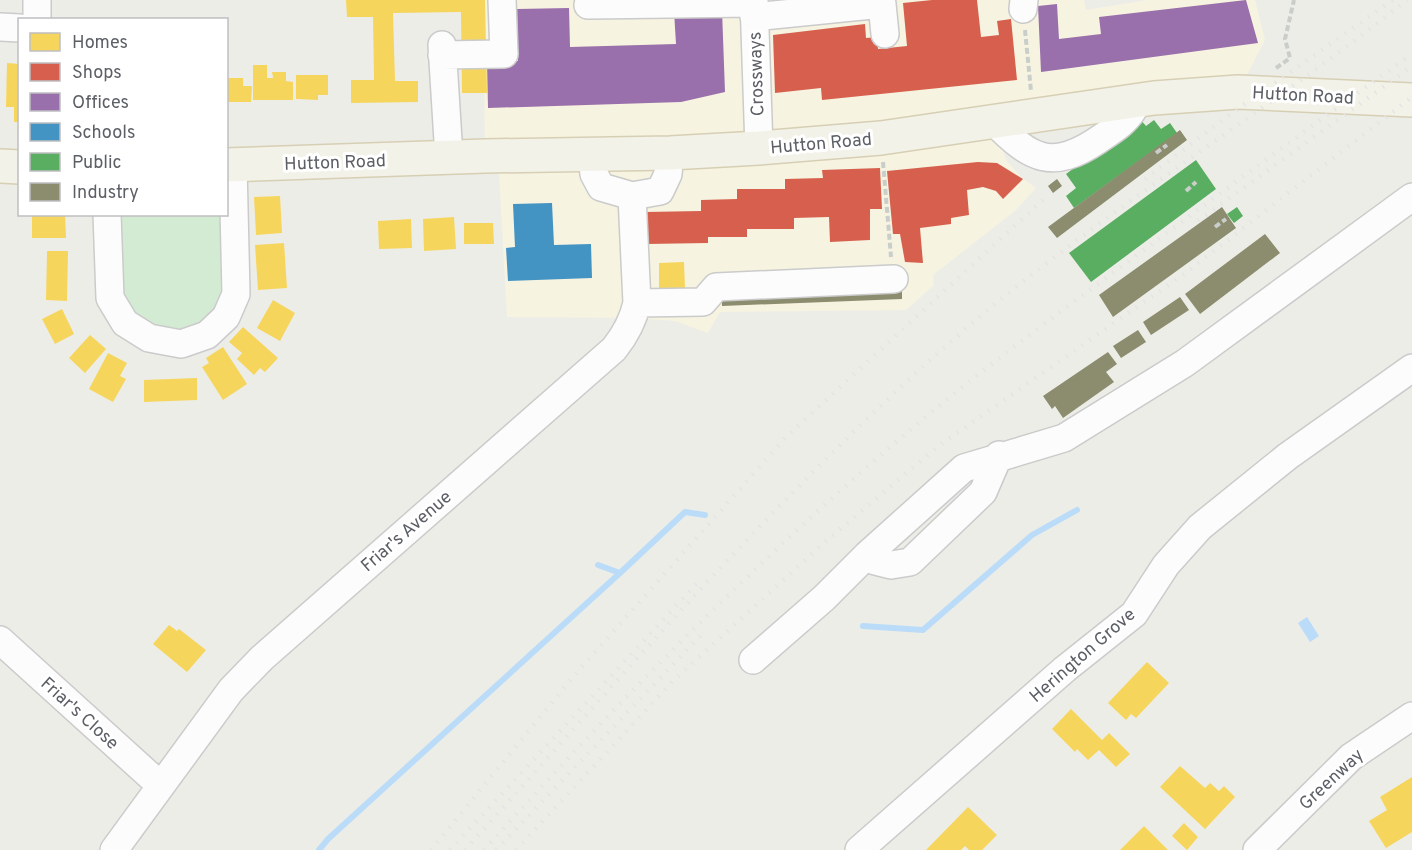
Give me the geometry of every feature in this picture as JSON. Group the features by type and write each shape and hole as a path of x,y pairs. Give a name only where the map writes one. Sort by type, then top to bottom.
{"main road":[{"name":"Hutton Road","path":"230,165 670,153 759,148 881,138 1034,116 1238,92 1412,100"},
{"path":"0,166 18,167"}],"street":[{"path":"37,0 37,18"},
{"path":"449,158 442,50 504,54 502,0"},
{"path":"588,5 754,7 882,4 885,34"},
{"name":"Crossways","path":"754,7 759,148"},
{"path":"0,27 18,28"},
{"path":"995,123 1019,147 1087,135 1143,104"},
{"path":"592,155 594,174 601,187 632,196 660,191 668,174 670,153"},
{"path":"107,216 110,297 126,323 150,339 181,344 207,335 226,316 236,294 230,165"},
{"name":"Friar's Avenue","path":"114,850 231,690 261,658 614,349 634,318 637,303 632,196"},
{"path":"753,660 824,598 867,555 964,468 999,455 1064,438 1185,363 1412,197"},
{"path":"637,303 704,302 716,286 894,279"},
{"name":"Herington Grove","path":"859,850 1065,669 1134,614 1166,565 1200,527 1288,456 1412,368"},
{"name":"Friar's Close","path":"0,640 160,785"},
{"name":"Greenway","path":"1257,850 1351,757 1412,716"}],"path":[{"path":"1290,58 1285,39 1294,0"},
{"path":"1024,5 1034,116"},
{"path":"881,138 888,238 894,279"},
{"path":"1156,153 1167,145"},
{"path":"1186,191 1196,182"},
{"path":"1215,227 1226,219"}],"shaded area":[{"path":"483,0 1084,0 1086,10 1147,0 1255,0 1265,40 1238,92 995,123 1006,160 1023,179 1036,188 1016,210 933,275 934,285 906,310 720,312 708,333 675,321 634,318 507,317 498,156 485,156"}],"green space":[{"path":"113,216 226,216 229,276 221,311 181,338 124,314"}],"water":[{"path":"1307,617 1319,636 1310,642 1298,623"}],"building: Homes":[{"path":"346,0 485,0 487,93 462,93 461,12 393,13 395,81 418,81 418,102 351,103 351,80 374,80 373,17 347,17"},
{"path":"7,63 18,64 18,122 14,122 14,107 6,107"},
{"path":"253,65 267,65 267,78 273,78 272,72 286,72 286,81 293,82 293,100 253,100"},
{"path":"296,75 328,75 328,95 318,95 318,100 296,99"},
{"path":"228,78 243,78 243,86 252,86 251,102 228,102"},
{"path":"280,196 282,233 256,235 254,197"},
{"path":"32,216 65,216 66,238 32,238"},
{"path":"454,217 456,249 424,251 423,219"},
{"path":"411,219 412,248 379,249 378,221"},
{"path":"464,223 493,223 494,244 464,244"},
{"path":"284,243 287,288 258,290 255,245"},
{"path":"47,251 68,251 67,301 46,300"},
{"path":"684,262 685,288 659,288 659,263"},
{"path":"273,300 295,313 280,341 257,328"},
{"path":"62,309 74,334 55,344 42,319"},
{"path":"243,327 278,358 265,372 260,368 254,375 237,359 242,353 229,342"},
{"path":"90,335 106,349 85,373 69,358"},
{"path":"223,347 247,384 223,400 202,367 209,363 206,358"},
{"path":"108,353 127,363 120,376 126,379 113,402 89,389"},
{"path":"197,378 197,400 144,402 144,380"},
{"path":"169,625 177,631 179,629 206,650 187,672 153,644"},
{"path":"1147,662 1169,683 1136,718 1131,714 1126,720 1108,703"},
{"path":"1071,709 1102,740 1109,733 1130,754 1116,767 1099,750 1088,760 1077,749 1075,752 1052,729"},
{"path":"1180,766 1205,788 1210,783 1219,791 1224,786 1235,797 1205,829 1160,787"},
{"path":"1412,777 1412,832 1386,848 1369,821 1387,810 1380,797"},
{"path":"968,807 997,835 982,850 969,850 965,846 961,850 926,850"},
{"path":"1184,823 1198,837 1187,850 1172,836"},
{"path":"1144,826 1168,850 1120,850"}],"building: Shops":[{"path":"932,0 977,0 981,37 999,35 997,21 1011,19 1017,80 822,100 821,88 775,93 773,35 865,24 866,38 877,37 878,49 907,46 903,3"},
{"path":"978,162 997,163 1023,179 1003,199 996,191 983,187 967,190 969,215 951,218 951,224 920,228 923,263 905,262 900,234 893,234 887,171"},
{"path":"880,168 882,209 870,209 870,240 830,242 829,217 794,218 794,229 747,229 747,237 708,237 708,243 646,244 646,212 701,211 701,200 737,199 737,189 785,189 785,179 823,178 822,170"}],"building: Offices":[{"path":"1246,0 1258,43 1041,72 1038,6 1057,4 1059,39 1101,34 1099,17"},
{"path":"569,8 570,47 676,44 674,11 722,10 725,92 681,102 488,108 487,62 518,61 517,9"}],"building: Schools":[{"path":"552,203 554,245 591,244 592,278 508,281 506,248 515,247 513,204"}],"building: Public":[{"path":"1140,119 1146,126 1154,120 1161,129 1170,123 1177,133 1074,208 1066,196 1076,188 1066,174"},
{"path":"1196,160 1216,189 1091,282 1069,253"},
{"path":"1237,207 1243,216 1234,223 1227,214"}],"building: Industry":[{"path":"1180,130 1187,140 1057,238 1048,227"},
{"path":"1057,179 1062,186 1053,193 1048,186"},
{"path":"1222,207 1236,228 1113,317 1099,295"},
{"path":"1265,234 1280,253 1200,314 1185,294"},
{"path":"902,284 902,299 722,306 722,291"},
{"path":"1180,297 1189,310 1151,335 1143,322"},
{"path":"1138,330 1146,342 1121,358 1113,346"},
{"path":"1108,352 1117,364 1106,372 1114,382 1063,418 1055,406 1052,409 1043,396"}],"waterway":[{"path":"863,626 923,630 1032,535 1077,510"},
{"path":"598,565 620,573 685,512 705,515"},
{"path":"319,850 328,839 620,573"}],"railway":[{"path":"1145,179 1232,113 1393,0"},
{"path":"465,850 753,533 874,412 937,354 1051,260 1349,45 1407,0"},
{"path":"484,850 585,740 689,633 797,530 909,431 1048,321 1412,54"},
{"path":"1198,221 1412,66"},
{"path":"516,850 673,681 825,542 937,447 1184,274 1412,97"},
{"path":"431,850 572,678 787,436 1045,198"},
{"path":"450,850 698,582"},
{"path":"496,850 703,633"}]}
